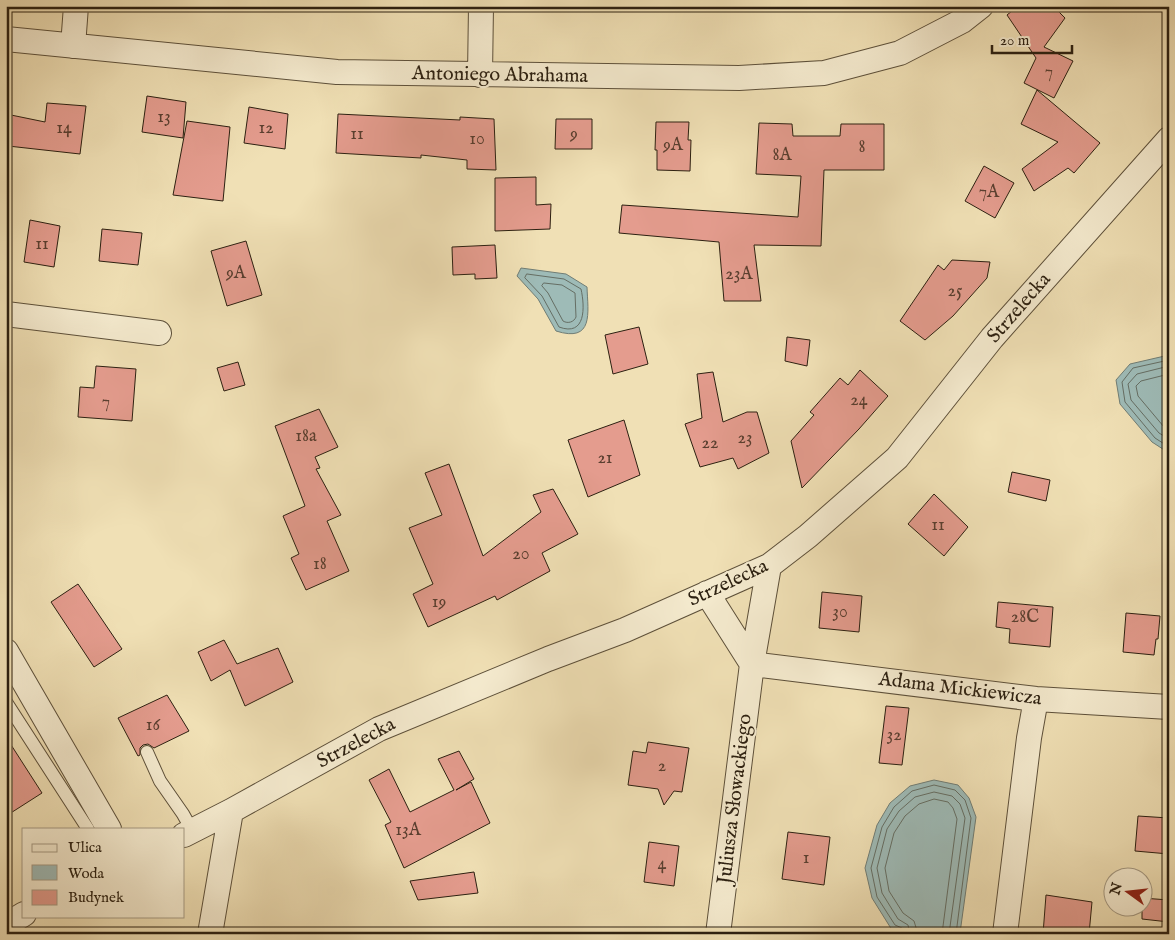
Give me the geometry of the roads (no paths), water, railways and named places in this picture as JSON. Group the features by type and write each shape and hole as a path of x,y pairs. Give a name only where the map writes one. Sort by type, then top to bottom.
{"street":[{"path":"73,46 76,6"},
{"path":"480,75 481,6"},
{"name":"Antoniego Abrahama","path":"6,39 338,72 739,78 824,72 900,53 962,21 981,6"},
{"name":"Strzelecka","path":"188,834 379,728 548,659 625,630 769,566 808,536 897,458 992,338 1169,139"},
{"path":"6,314 160,333"},
{"name":"Juliusza Słowackiego","path":"718,934 752,664 769,566"},
{"path":"707,593 752,664"},
{"path":"6,651 108,828"},
{"name":"Adama Mickiewicza","path":"752,664 1036,699 1169,706"},
{"path":"1005,934 1029,738 1036,699"},
{"path":"210,934 232,811"},
{"path":"6,925 22,915"}],"lane":[{"path":"6,702 87,828"},
{"path":"147,752 160,781 183,814 188,834"}],"water":[{"path":"521,268 566,274 587,287 588,316 583,329 577,333 568,334 556,331 538,299 517,276"},
{"path":"1169,355 1169,453 1152,442 1120,404 1116,380 1130,364"},
{"path":"934,780 958,785 969,798 976,817 960,933 917,934 892,930 872,898 865,868 877,825 890,803 910,786"}]}
